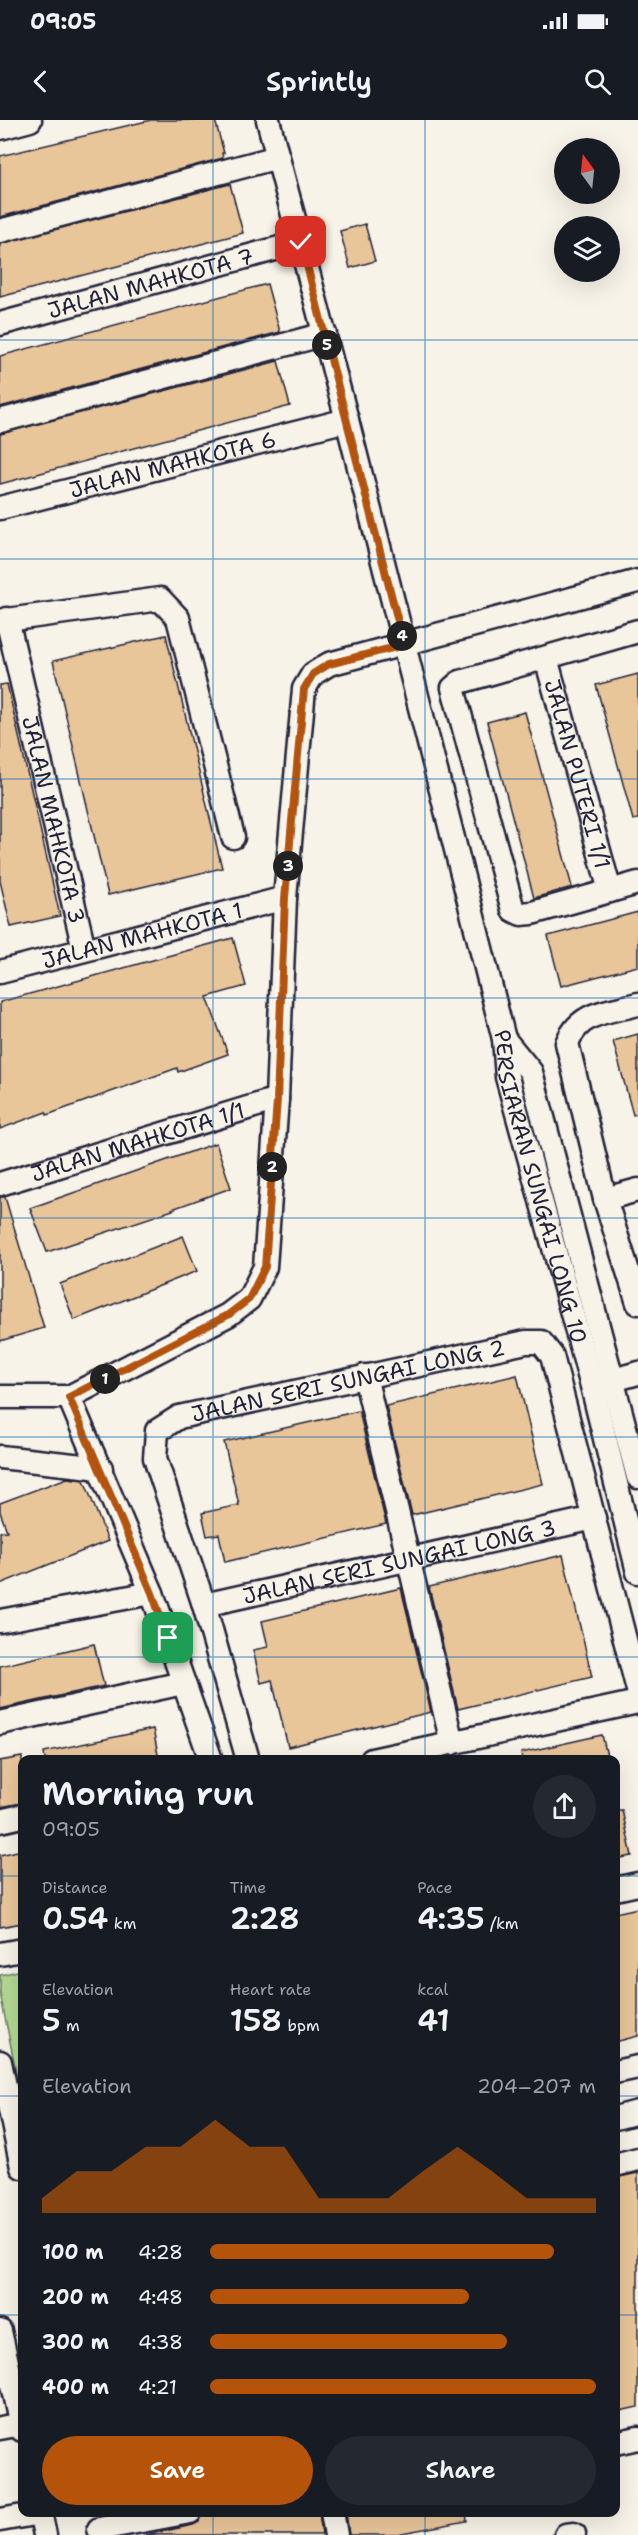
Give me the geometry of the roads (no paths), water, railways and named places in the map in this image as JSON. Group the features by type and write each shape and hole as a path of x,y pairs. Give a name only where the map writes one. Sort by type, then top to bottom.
{"street":[{"path":"0,128 30,120"},
{"path":"268,120 325,334 504,1039"},
{"path":"0,231 278,157"},
{"name":"JALAN MAHKOTA 7","path":"0,324 301,242"},
{"path":"0,421 325,334"},
{"name":"JALAN MAHKOTA 6","path":"0,508 347,420"},
{"path":"0,1397 69,1397 228,1315 249,1299 265,1267 277,1100 285,898 304,689 313,674 329,664 638,581"},
{"path":"3,620 160,599 178,618 234,837"},
{"name":"JALAN MAHKOTA 3","path":"3,620 84,950"},
{"path":"638,631 460,682 453,688 453,696 513,910 521,914 532,913 638,883"},
{"name":"JALAN PUTERI 1/1","path":"546,658 610,891"},
{"name":"JALAN MAHKOTA 1","path":"0,972 285,898"},
{"path":"638,1004 584,1018 573,1029 567,1043 605,1199 638,1303"},
{"name":"PERSIARAN SUNGAI LONG 10","path":"504,1039 531,1072 638,1477"},
{"name":"PERSIARAN SUNGAI LONG 10","path":"504,1039 507,1077 592,1386 638,1572"},
{"name":"JALAN MAHKOTA 1/1","path":"0,1184 277,1100"},
{"path":"605,1199 638,1191"},
{"name":"JALAN SERI SUNGAI LONG 2","path":"204,1605 155,1458 157,1431 179,1417 526,1342 541,1342 552,1356 594,1518"},
{"path":"592,1386 638,1373"},
{"path":"365,1376 452,1743"},
{"path":"69,1397 152,1593 209,1755"},
{"path":"0,1457 101,1468"},
{"path":"594,1518 638,1690"},
{"name":"JALAN SERI SUNGAI LONG 3","path":"204,1605 594,1518"},
{"path":"0,1622 152,1593"},
{"path":"204,1605 247,1755"},
{"path":"0,1722 183,1683"},
{"path":"396,1755 638,1702"},
{"path":"0,1821 18,1817"},
{"path":"620,1888 638,1884"},
{"path":"0,1953 18,1951"},
{"path":"0,2062 18,2148"},
{"path":"620,2071 638,2067"},
{"path":"620,2117 638,2112"},
{"path":"620,2164 638,2159"},
{"path":"1,2336 15,2428"},
{"path":"620,2442 638,2438"},
{"path":"98,2526 157,2517"},
{"path":"333,2517 336,2535"},
{"path":"0,2520 42,2520"}]}
